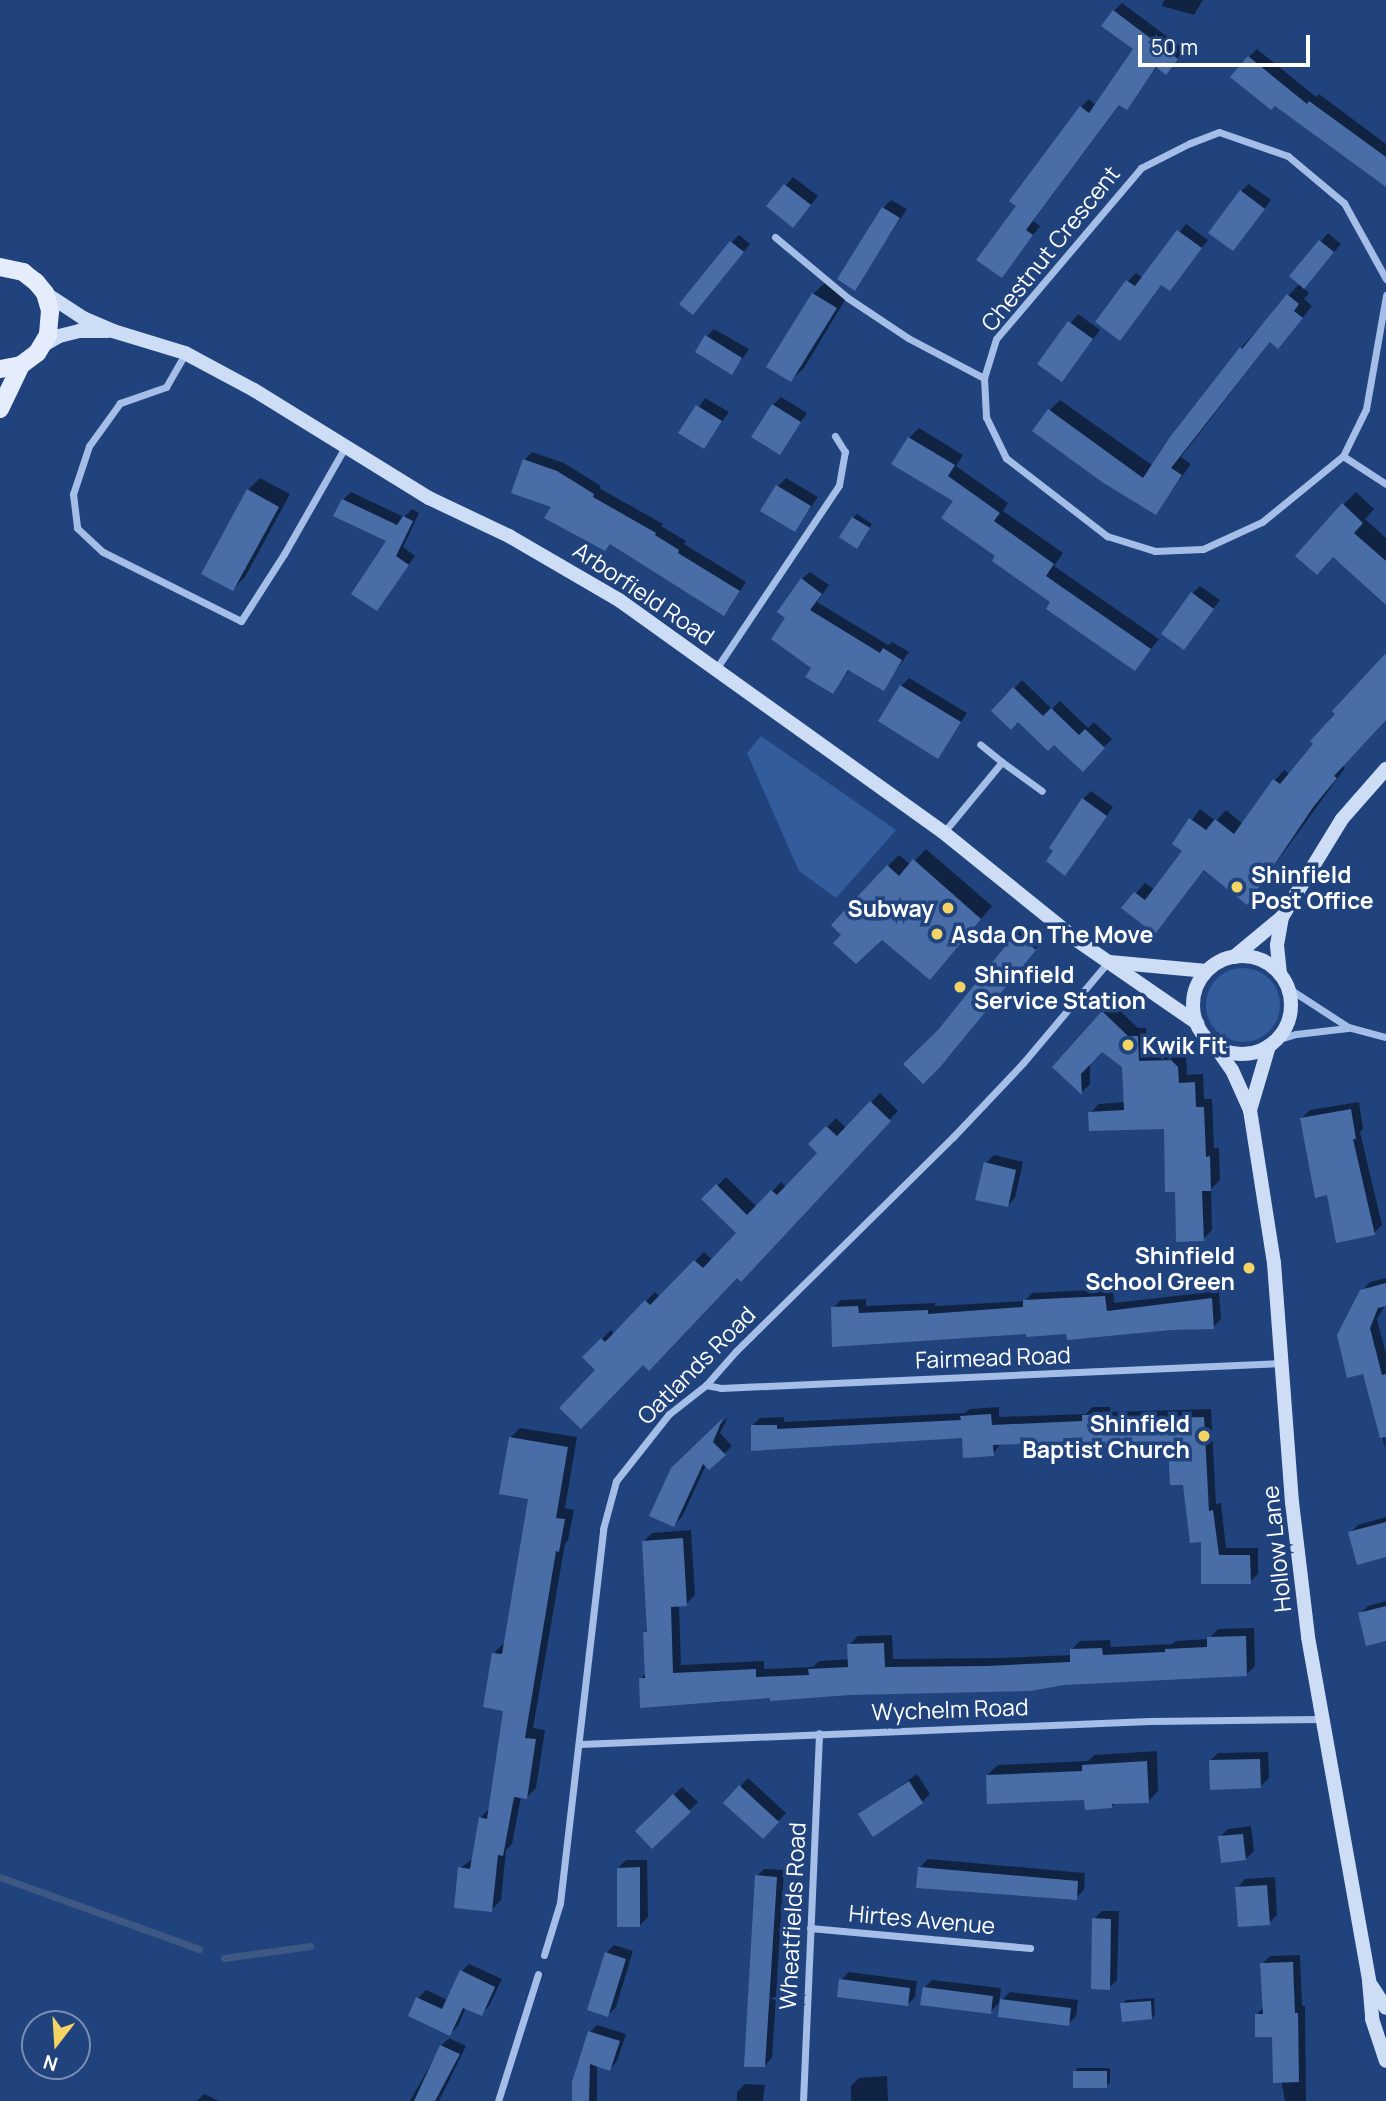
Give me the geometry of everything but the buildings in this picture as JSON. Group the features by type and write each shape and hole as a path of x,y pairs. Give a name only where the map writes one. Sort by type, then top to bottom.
{"main road":[{"path":"0,267 23,272 45,293 50,323 42,346 21,365 0,409"},
{"name":"Arborfield Road","path":"45,293 83,318 113,331 185,353 254,390 344,449 429,498 563,565 619,600 943,832 1023,898 1196,1023"},
{"name":"Arborfield Road","path":"42,346 59,336 79,331 113,331"},
{"path":"0,369 21,365"},
{"path":"1109,961 1207,971 1234,957 1282,917 1342,819 1386,769"},
{"path":"1280,974 1277,945 1282,917"},
{"path":"1207,971 1194,995 1196,1023 1215,1046 1233,1053 1252,1053 1273,1043 1289,1021 1291,1009 1288,988 1280,974 1267,963 1251,957 1234,957"},
{"name":"Hollow Lane","path":"1250,1110 1273,1043"},
{"name":"Hollow Lane","path":"1215,1046 1232,1070 1250,1110 1274,1263 1292,1502 1320,1719 1369,1981 1372,2019 1386,2061"},
{"name":"Hollow Lane","path":"1369,1981 1386,2008"}],"street":[{"name":"Chestnut Crescent","path":"1386,279 1344,203 1288,156 1219,132 1141,168 996,339 984,378 986,417 1006,458 1107,536 1155,551 1203,549 1262,522 1343,456 1366,409 1386,295"},
{"path":"775,237 848,298 908,338 984,378"},
{"path":"185,353 166,387 120,403 89,446 73,494 77,528 103,552 242,621 344,449"},
{"path":"715,670 839,485 845,452 835,436"},
{"path":"1343,456 1386,484"},
{"path":"980,744 1042,791"},
{"path":"943,832 1002,762"},
{"name":"Oatlands Road","path":"544,1955 560,1903 603,1529 616,1481 669,1413 706,1385 736,1351 1015,1072 1109,961"},
{"path":"1288,988 1348,1027 1386,1037"},
{"path":"1273,1043 1296,1034 1348,1027"},
{"name":"Fairmead Road","path":"706,1385 721,1388 1281,1363"},
{"name":"Wychelm Road","path":"580,1744 820,1733 1320,1719"},
{"name":"Wheatfields Road","path":"803,2101 820,1733"},
{"name":"Hirtes Avenue","path":"810,1928 1030,1948"},
{"path":"498,2101 538,1974"}],"shaded area":[{"path":"761,736 896,830 836,898 799,871 747,753"},
{"path":"1236,968 1250,968 1264,974 1274,984 1280,1005 1278,1019 1264,1036 1250,1042 1236,1042 1222,1036 1212,1026 1206,1012 1206,998 1212,984 1222,974"}],"waterway":[{"path":"0,1877 199,1949"},
{"path":"224,1958 310,1946"}],"place":[{"name":"Shinfield Post Office","path":"1237,887"},
{"name":"Subway","path":"948,908"},
{"name":"Asda On The Move","path":"937,934"},
{"name":"Shinfield Service Station","path":"960,987"},
{"name":"Kwik Fit","path":"1128,1045"},
{"name":"Shinfield School Green","path":"1249,1268"},
{"name":"Shinfield Baptist Church","path":"1204,1436"}]}
